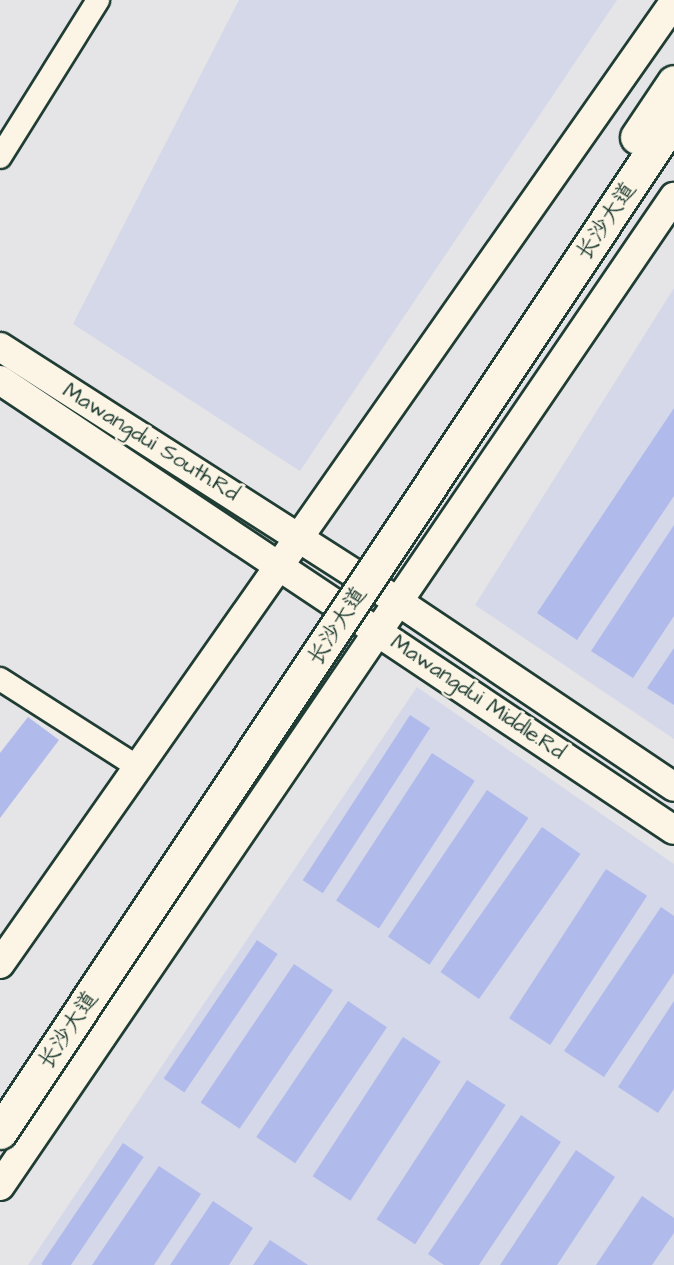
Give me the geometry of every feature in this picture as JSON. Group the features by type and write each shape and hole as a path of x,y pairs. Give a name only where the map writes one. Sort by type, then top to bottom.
{"highway":[{"name":"长沙大道","path":"0,1090 674,82"},
{"name":"长沙大道","path":"0,1132 674,119"}],"main road":[{"path":"0,964 283,565 674,2"},
{"path":"0,1186 379,629 396,600 674,197"},
{"name":"Mawangdui South.Rd","path":"0,347 301,538"},
{"name":"Mawangdui South.Rd","path":"0,380 283,565"},
{"name":"Mawangdui Middle.Rd","path":"301,538 674,787"},
{"name":"Mawangdui Middle.Rd","path":"283,565 674,830"}],"street":[{"path":"0,158 98,0"},
{"path":"0,679 139,768"}],"shaded area":[{"path":"239,0 617,0 300,471 73,324"},
{"path":"674,288 674,739 475,605"},
{"path":"417,687 674,864 674,1265 28,1265"}],"building":[{"path":"674,408 674,496 577,640 537,613"},
{"path":"674,525 674,616 633,678 591,651"},
{"path":"674,648 674,705 647,688"},
{"path":"410,715 430,728 323,893 303,880"},
{"path":"28,717 59,740 0,818 0,753"},
{"path":"432,753 475,781 379,928 336,901"},
{"path":"487,790 528,818 429,965 388,937"},
{"path":"542,827 581,854 479,999 440,972"},
{"path":"606,869 647,896 550,1045 509,1018"},
{"path":"661,907 674,916 674,973 604,1077 564,1051"},
{"path":"257,940 278,954 184,1092 164,1078"},
{"path":"294,964 333,990 240,1129 201,1102"},
{"path":"348,1001 387,1027 295,1163 256,1137"},
{"path":"674,1001 674,1089 658,1113 618,1087"},
{"path":"403,1037 441,1062 350,1201 313,1176"},
{"path":"467,1080 506,1105 415,1244 377,1219"},
{"path":"521,1115 561,1142 479,1265 444,1265 428,1254"},
{"path":"123,1143 144,1157 71,1265 41,1264"},
{"path":"576,1150 615,1177 557,1265 500,1265"},
{"path":"159,1166 201,1194 154,1265 92,1265"},
{"path":"642,1196 674,1218 674,1233 652,1265 596,1265"},
{"path":"213,1201 253,1228 229,1265 170,1265"},
{"path":"270,1240 308,1265 253,1265"}]}
